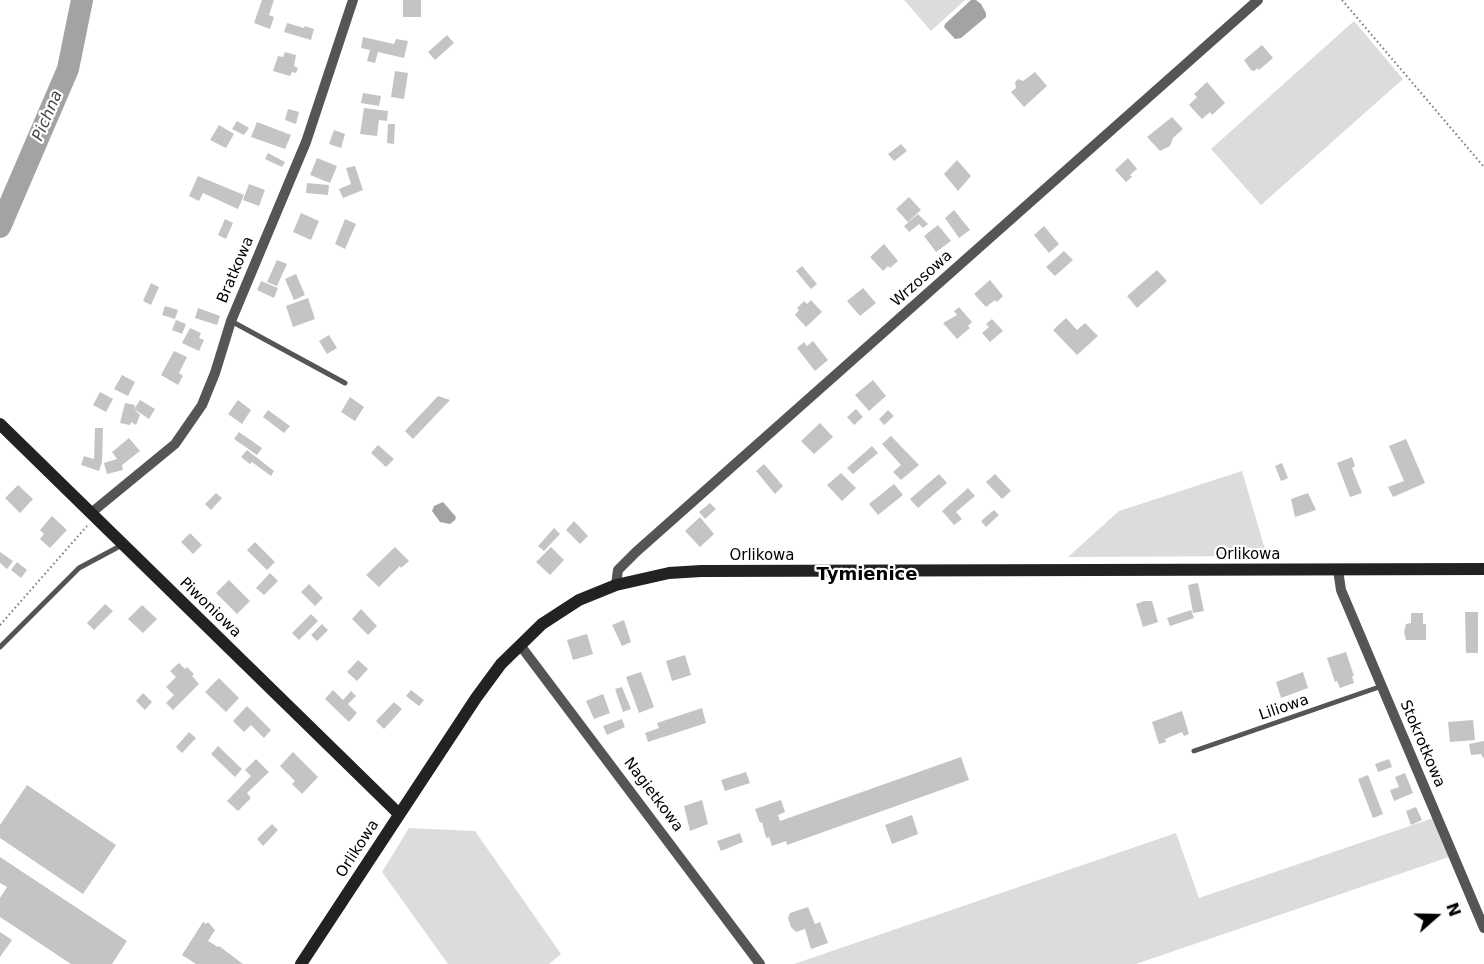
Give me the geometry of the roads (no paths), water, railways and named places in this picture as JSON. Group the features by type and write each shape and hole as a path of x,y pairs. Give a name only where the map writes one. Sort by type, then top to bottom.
{"street":[{"name":"Bratkowa","path":"93,515 175,444 202,405 215,373 231,321 306,142 353,0"},
{"name":"Wrzosowa","path":"616,585 618,570 636,552 1258,0"},
{"name":"Piwoniowa","path":"0,424 399,814"},
{"name":"Orlikowa","path":"301,964 501,663 542,624 579,600 616,585 669,573 701,572 1484,569"},
{"name":"Stokrotkowa","path":"1338,570 1341,590 1484,928"},
{"name":"Nagietkowa","path":"520,645 760,964"}],"lane":[{"path":"231,321 345,383"},
{"path":"0,647 79,568 123,545"},
{"name":"Liliowa","path":"1194,751 1382,687"}],"waterway":[{"name":"Pichna","path":"0,227 68,69 82,0"}],"district":[{"name":"Tymienice","path":"867,575"}]}
